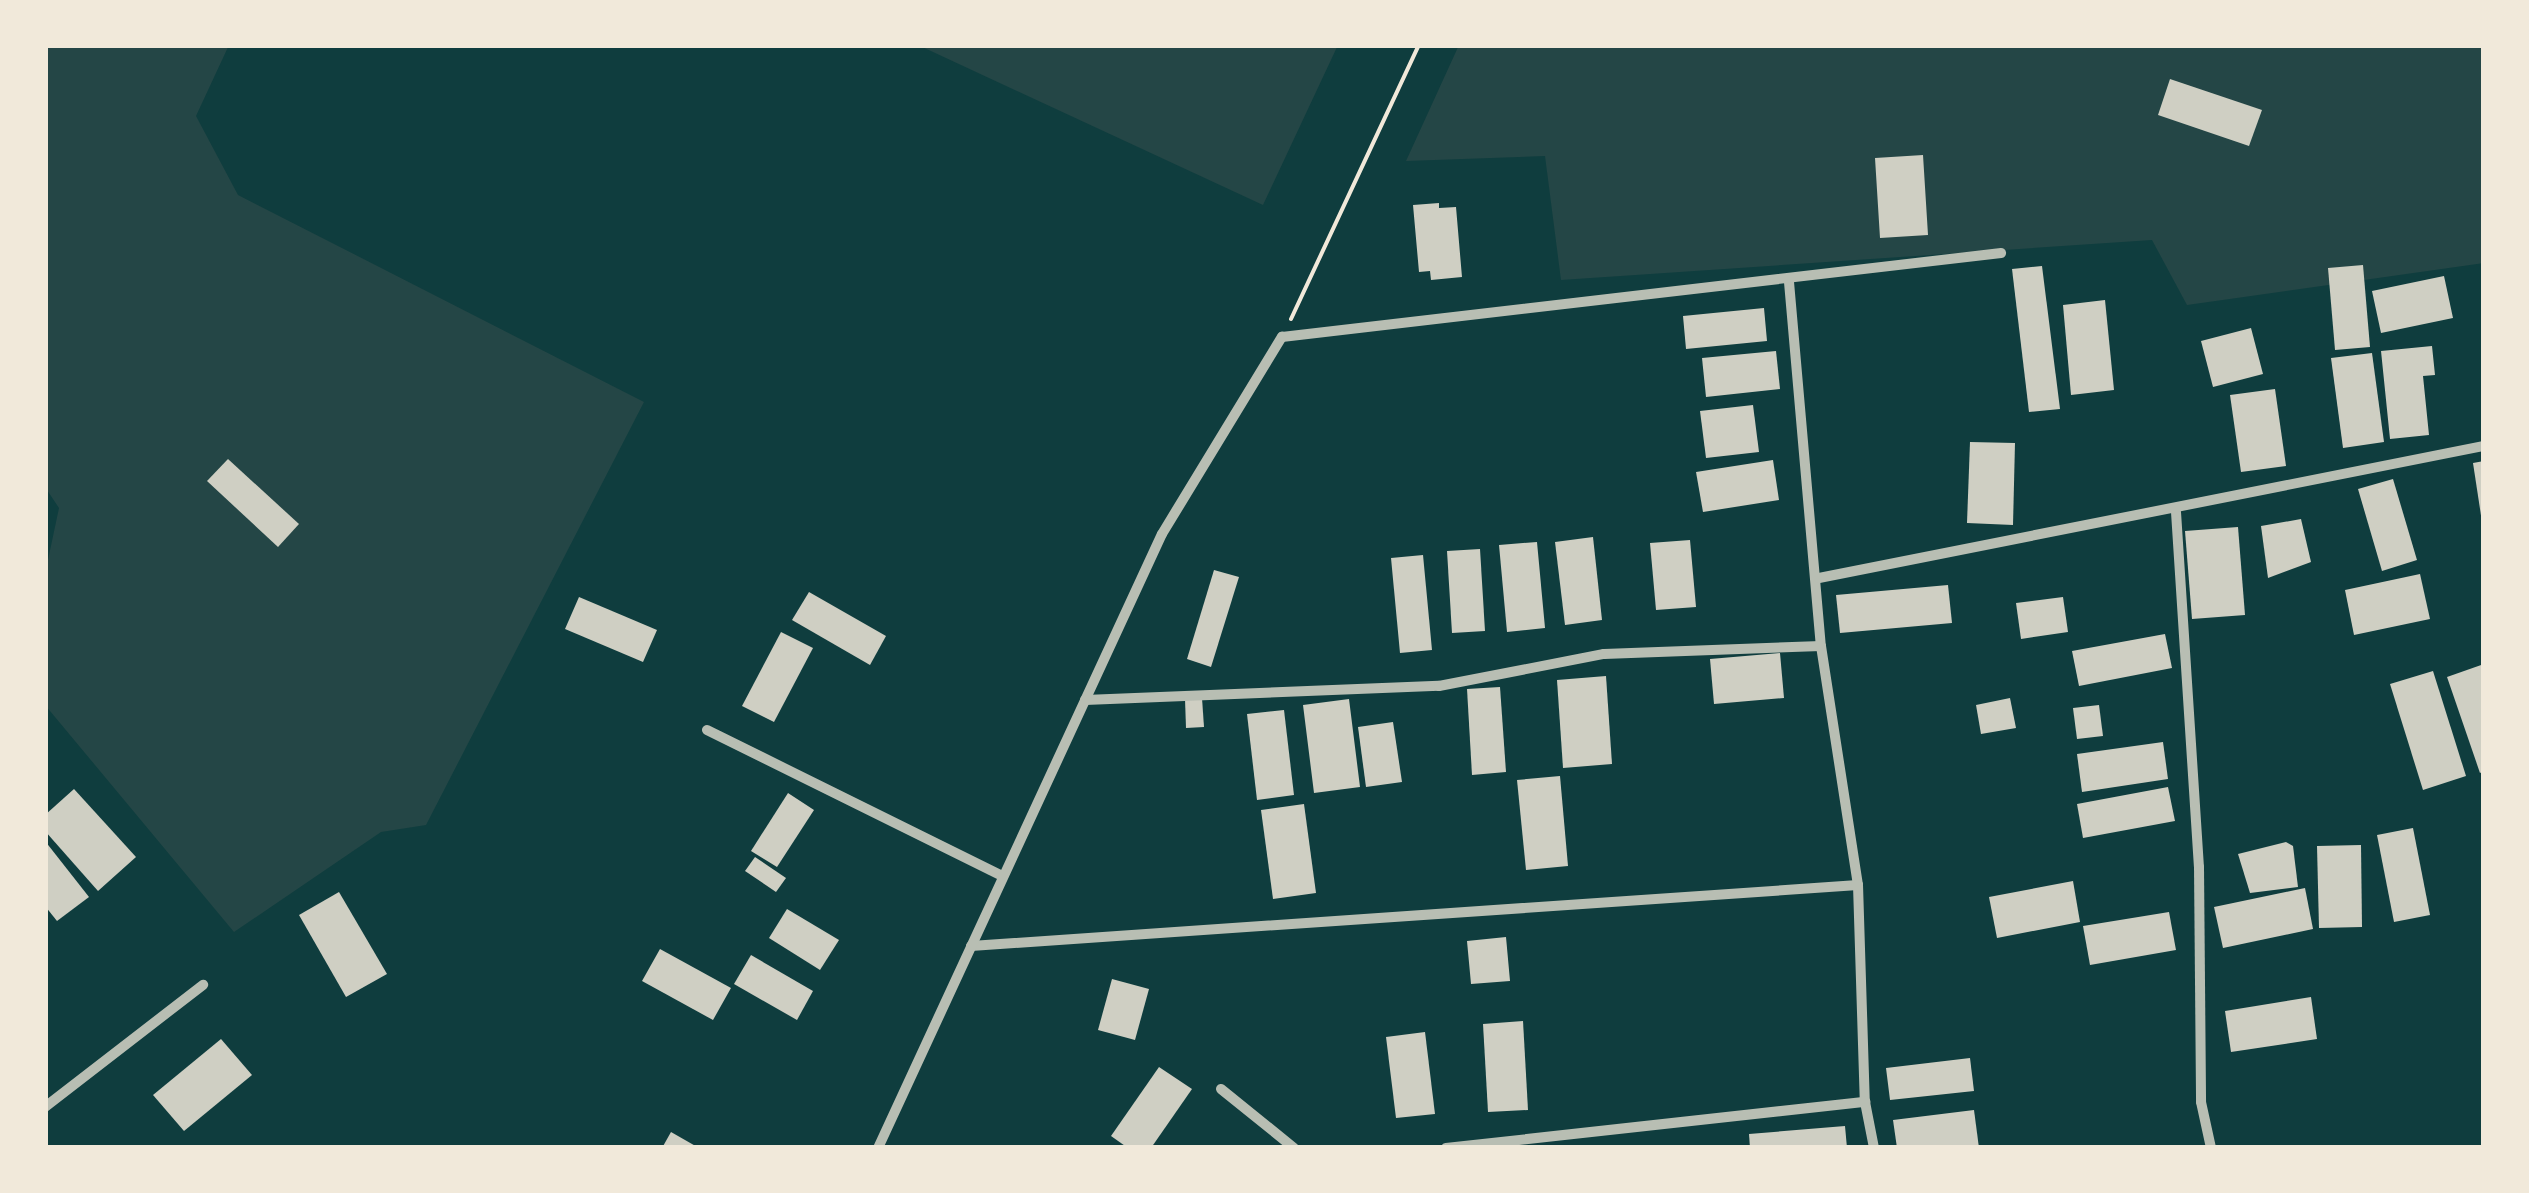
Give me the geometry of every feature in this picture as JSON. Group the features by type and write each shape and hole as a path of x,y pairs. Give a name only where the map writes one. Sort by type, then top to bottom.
{"street":[{"path":"878,1148 1162,534 1282,337 1789,282 2002,253"},
{"path":"1789,282 1820,578 1821,646 1858,884 1865,1102 1874,1148"},
{"path":"1820,578 2176,512 2484,446"},
{"path":"2176,512 2199,867 2201,1102 2211,1148"},
{"path":"1084,700 1439,686 1604,654 1821,646"},
{"path":"706,730 1003,876"},
{"path":"971,946 1858,884"},
{"path":"45,1107 202,984"},
{"path":"1221,1088 1294,1148"},
{"path":"1446,1148 1865,1102"}],"path":[{"path":"1282,337 1419,45"}],"shaded area":[{"path":"45,45 229,45 196,116 238,195 644,402 426,825 381,832 234,932 45,705 45,574 59,508 45,487"},
{"path":"918,45 1338,45 1263,205"},
{"path":"1459,45 2484,45 2484,263 2187,305 2152,240 1561,280 1545,156 1406,161"}],"building":[{"path":"2170,79 2262,110 2249,146 2158,115"},
{"path":"1923,155 1928,235 1880,238 1875,158"},
{"path":"1439,203 1439,208 1456,207 1462,277 1431,280 1430,271 1419,272 1413,205"},
{"path":"2363,265 2370,347 2335,350 2328,268"},
{"path":"2042,266 2060,409 2029,412 2012,269"},
{"path":"2444,276 2453,318 2381,333 2372,291"},
{"path":"2105,300 2114,390 2071,395 2063,305"},
{"path":"1764,308 1767,341 1686,349 1683,316"},
{"path":"2251,328 2263,374 2213,387 2201,341"},
{"path":"2432,346 2435,375 2423,376 2429,435 2390,439 2381,351"},
{"path":"1776,351 1780,389 1706,397 1702,358"},
{"path":"2372,353 2384,442 2343,448 2331,358"},
{"path":"2275,389 2286,466 2241,472 2230,395"},
{"path":"1753,405 1759,452 1706,458 1700,411"},
{"path":"1970,442 2015,443 2013,525 1967,523"},
{"path":"228,459 299,524 278,547 207,481"},
{"path":"1773,460 1779,500 1703,512 1696,472"},
{"path":"2484,461 2484,522 2482,522 2473,463"},
{"path":"2393,479 2417,560 2382,571 2358,489"},
{"path":"2301,519 2311,562 2268,578 2261,526"},
{"path":"2238,527 2245,615 2192,619 2185,531"},
{"path":"1593,537 1602,620 1565,625 1555,542"},
{"path":"1690,540 1696,607 1656,610 1650,543"},
{"path":"1537,542 1545,628 1507,632 1499,545"},
{"path":"1480,549 1485,631 1452,633 1447,551"},
{"path":"1423,555 1432,650 1400,653 1391,558"},
{"path":"1214,570 1239,577 1211,667 1187,659"},
{"path":"2420,574 2430,619 2354,635 2345,590"},
{"path":"1948,585 1952,623 1840,633 1836,595"},
{"path":"809,592 886,636 870,665 792,620"},
{"path":"579,597 657,630 643,662 565,629"},
{"path":"2063,597 2068,632 2021,639 2016,603"},
{"path":"781,632 813,648 774,722 742,706"},
{"path":"2165,634 2172,668 2079,686 2072,651"},
{"path":"1780,653 1784,698 1714,704 1710,659"},
{"path":"2484,664 2484,771 2480,773 2447,677"},
{"path":"2433,671 2466,776 2423,790 2390,684"},
{"path":"1606,676 1612,764 1563,768 1557,680"},
{"path":"1500,687 1506,772 1472,775 1467,689"},
{"path":"1202,698 1204,727 1186,728 1185,699"},
{"path":"2010,698 2016,728 1981,734 1976,705"},
{"path":"1349,699 1360,787 1314,793 1303,705"},
{"path":"2099,705 2103,736 2077,739 2073,708"},
{"path":"1284,710 1294,795 1257,800 1247,714"},
{"path":"1393,722 1402,782 1366,787 1358,727"},
{"path":"2163,742 2168,779 2082,792 2077,754"},
{"path":"1560,776 1568,866 1526,870 1517,780"},
{"path":"2168,787 2175,821 2083,838 2077,804"},
{"path":"74,789 136,857 98,891 45,831 45,815"},
{"path":"788,793 814,810 777,867 751,851"},
{"path":"1304,804 1316,893 1273,899 1261,810"},
{"path":"2413,828 2430,915 2394,922 2377,835"},
{"path":"45,841 89,897 57,921 45,906"},
{"path":"2286,842 2293,846 2298,887 2250,893 2238,854"},
{"path":"2361,845 2362,927 2319,928 2317,846"},
{"path":"755,857 786,878 776,892 745,871"},
{"path":"2073,881 2080,922 1997,938 1989,897"},
{"path":"2305,888 2313,929 2223,948 2214,907"},
{"path":"339,892 387,974 346,997 299,915"},
{"path":"787,909 839,940 820,970 769,938"},
{"path":"2169,912 2176,950 2090,965 2083,926"},
{"path":"1506,937 1510,981 1471,984 1467,941"},
{"path":"660,949 731,988 713,1020 642,981"},
{"path":"751,955 813,991 797,1020 734,984"},
{"path":"1112,979 1149,989 1135,1040 1098,1030"},
{"path":"2311,997 2317,1039 2231,1052 2225,1011"},
{"path":"1523,1021 1528,1110 1488,1112 1483,1024"},
{"path":"1425,1032 1435,1114 1396,1118 1386,1037"},
{"path":"221,1039 252,1075 184,1131 153,1095"},
{"path":"1970,1058 1974,1091 1890,1100 1886,1068"},
{"path":"1159,1067 1192,1089 1151,1148 1128,1148 1111,1136"},
{"path":"1974,1110 1979,1148 1897,1148 1893,1120"},
{"path":"1845,1126 1847,1148 1750,1148 1749,1134"},
{"path":"671,1132 699,1148 662,1148"}]}
